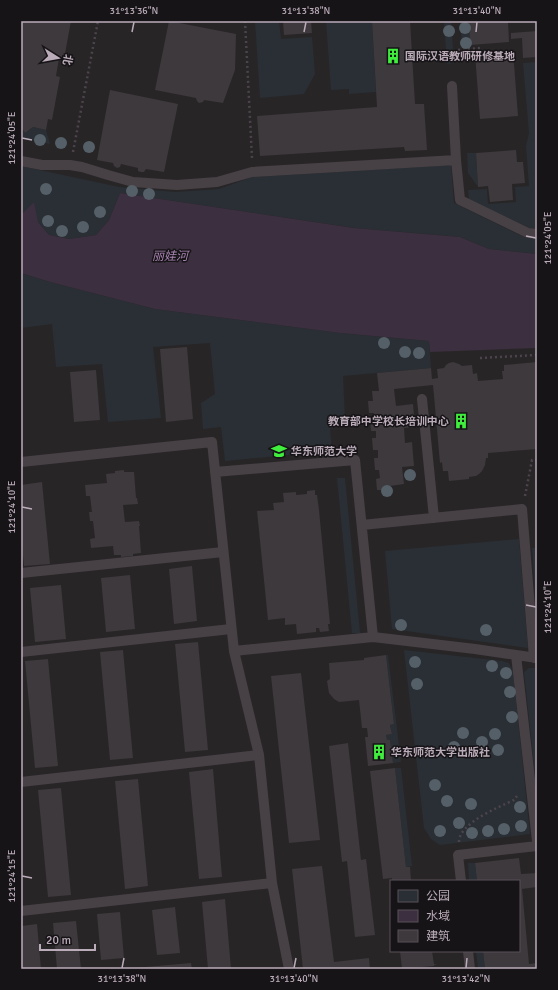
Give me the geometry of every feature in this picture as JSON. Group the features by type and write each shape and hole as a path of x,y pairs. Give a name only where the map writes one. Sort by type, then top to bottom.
{"lane":[{"path":"452,86 460,200 528,233 537,234"},
{"path":"21,161 42,165 70,165 82,167 133,182 177,185 217,182 252,172 456,160"},
{"path":"422,399 434,518"},
{"path":"21,462 212,442 234,651 260,755 272,883 289,969"},
{"path":"216,472 355,460 373,637"},
{"path":"234,651 373,637 536,658 522,509 362,525"},
{"path":"21,573 223,552"},
{"path":"21,652 231,629"},
{"path":"516,655 537,841"},
{"path":"21,782 260,755"},
{"path":"461,880 458,855 537,846"},
{"path":"21,911 272,883"},
{"path":"468,952 470,969"}],"path":[{"path":"70,165 98,21"},
{"path":"245,21 252,172"},
{"path":"458,50 481,48"},
{"path":"480,358 537,355"},
{"path":"522,509 532,460 537,460"},
{"path":"458,855 459,838 467,826 514,800 530,782"}],"shaded area":[{"name":"华东师范大学","path":"21,21 537,21 537,969 21,969"}],"green space":[{"path":"255,21 279,21 281,39 312,37 315,74 304,94 260,98"},
{"path":"326,21 372,21 376,92 349,94 349,89 331,90"},
{"path":"444,21 451,21 454,63 447,64"},
{"path":"460,21 469,21 470,45 462,45"},
{"path":"537,62 537,229 530,228 469,200 468,190 487,189 488,204 516,202 515,187 529,186 526,146 529,133 523,63"},
{"path":"21,127 25,133 33,127 46,130 50,144 21,138"},
{"path":"467,153 476,153 478,187 468,173"},
{"path":"451,165 454,203 526,238 537,239 537,254 489,249 460,237 355,228 120,193 109,220 96,235 69,239 49,235 38,222 21,222 21,166 119,187 175,192 219,189 252,177"},
{"path":"21,273 155,309 340,333 429,341 431,368 343,376 345,420 330,429 332,451 225,461 221,427 203,429 201,403 215,394 210,343 153,347 161,418 108,422 102,364 56,367 52,324 21,328"},
{"path":"337,478 345,478 360,633 352,633"},
{"path":"519,539 528,648 392,629 385,551"},
{"path":"532,548 537,548 537,615"},
{"path":"404,650 509,663 513,671 530,834 440,845 431,839 424,828"},
{"path":"386,655 388,655 401,762 393,763 390,740 387,740 386,735 392,734 390,725 394,724"},
{"path":"529,668 537,668 537,792 524,672"},
{"path":"395,768 401,768 412,866 406,867"},
{"path":"468,863 475,863 477,880 469,880"},
{"path":"476,952 483,952 485,969 478,969"}],"water":[{"name":"丽娃河","path":"120,193 354,228 460,237 489,249 537,254 537,348 430,352 429,341 340,333 155,309 21,273 21,215 34,202 38,222 49,235 69,239 96,235 109,220"}],"building":[{"path":"22,21 71,21 64,59 59,58 56,76 60,77 52,120 48,119 46,130 33,127 25,133 21,127"},
{"path":"169,21 236,34 235,70 223,103 204,100 203,102 199,103 196,98 155,90"},
{"path":"283,21 311,21 312,33 284,35"},
{"name":"国际汉语教师研修基地","path":"372,21 410,21 415,104 424,104 427,150 405,151 404,147 260,156 257,116 377,107"},
{"path":"469,21 508,21 509,42 470,45"},
{"path":"537,31 537,57 523,58 522,38 511,39 511,33"},
{"path":"513,51 518,116 480,119 475,54"},
{"path":"110,90 178,104 164,172 146,169 144,172 141,172 138,171 138,168 121,164 120,167 117,168 113,163 97,160"},
{"path":"516,150 517,162 523,162 525,183 512,184 513,200 490,202 488,186 478,187 476,153"},
{"path":"187,347 193,419 166,422 160,349"},
{"path":"453,362 462,366 472,365 473,374 477,373 478,381 503,379 502,371 504,371 504,365 537,362 537,449 488,453 488,458 486,458 485,465 479,474 469,477 469,479 449,481 448,471 443,471 442,462 440,463 433,385 394,389 396,406 413,404 415,427 404,428 405,443 412,442 414,466 402,467 404,484 383,487 383,490 377,490 376,479 380,478 379,470 375,470 374,458 378,458 378,450 373,450 372,438 376,438 376,431 371,431 370,419 375,419 374,413 369,413 368,401 373,401 372,391 379,391 377,373 431,368 432,379 438,378 437,369 444,368 449,363"},
{"path":"96,370 100,420 74,422 70,372"},
{"path":"124,470 124,472 134,472 136,498 138,504 123,505 125,522 139,521 141,553 133,554 133,556 121,557 121,555 114,555 113,546 91,548 90,539 95,538 93,521 90,521 89,512 92,512 90,496 86,496 85,485 107,483 106,474"},
{"path":"42,482 50,564 24,566 21,534 21,485"},
{"path":"315,490 319,510 330,624 328,624 329,631 320,632 319,628 316,628 316,632 297,634 296,624 285,625 285,618 268,620 257,511 274,510 273,503 284,502 283,493 296,492 296,495 307,494 307,491"},
{"path":"192,566 197,621 174,624 169,569"},
{"path":"130,575 135,629 106,632 101,578"},
{"path":"61,585 66,639 35,642 30,588"},
{"path":"198,642 208,750 185,752 175,644"},
{"path":"123,650 133,758 110,760 100,652"},
{"path":"386,655 394,724 390,725 392,734 386,735 387,740 390,740 393,763 368,766 365,737 368,737 367,728 362,728 359,700 339,702 329,693 327,681 330,679 329,663 364,660 364,658"},
{"path":"48,659 58,766 35,768 25,661"},
{"path":"301,673 320,840 289,843 271,676"},
{"path":"348,743 361,860 366,859 375,935 355,937 347,861 342,862 329,746"},
{"path":"395,768 406,867 410,867 411,880 392,880 392,878 383,879 370,771"},
{"path":"213,769 222,877 199,879 189,772"},
{"path":"138,779 148,886 125,889 115,781"},
{"path":"61,788 71,895 48,897 38,790"},
{"path":"519,858 521,874 537,873 537,887 522,889 529,964 537,963 537,969 485,969 483,952 520,952 520,880 477,880 475,863"},
{"path":"322,866 334,962 369,958 370,969 303,969 292,869"},
{"path":"225,899 231,969 208,969 202,902"},
{"path":"175,907 180,953 157,955 152,910"},
{"path":"120,912 124,958 101,960 97,914"},
{"path":"76,921 81,969 57,969 53,923"},
{"path":"37,924 41,969 21,969 21,926"},
{"path":"400,952 432,952 434,964 437,965 434,966 402,969"},
{"path":"191,963 192,969 134,969 134,968"}],"place":[{"name":"国际汉语教师研修基地","path":"393,56"},
{"name":"教育部中学校长培训中心","path":"461,421"},
{"name":"华东师范大学","path":"279,451"},
{"name":"华东师范大学出版社","path":"379,752"}]}
